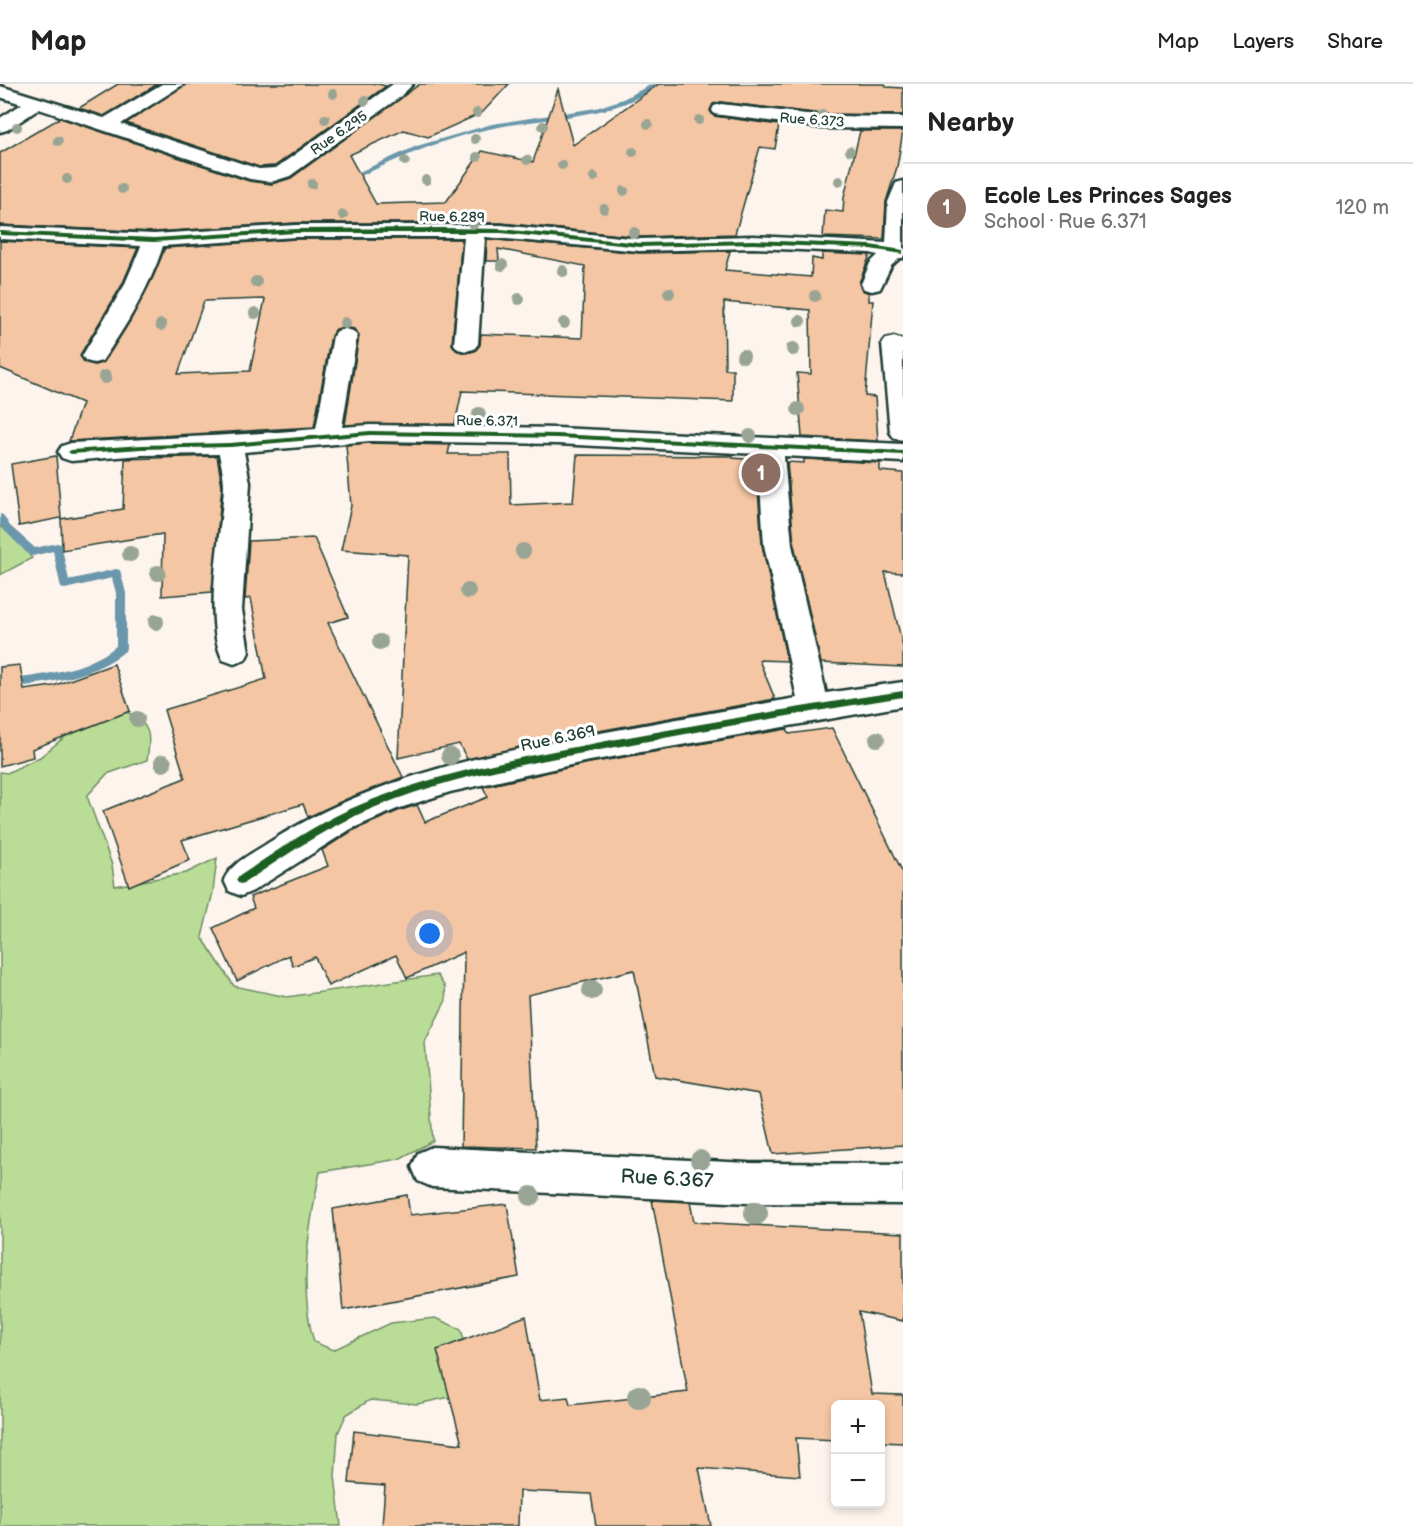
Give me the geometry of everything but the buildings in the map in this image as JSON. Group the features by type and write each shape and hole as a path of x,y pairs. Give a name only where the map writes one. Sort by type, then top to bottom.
{"street":[{"path":"0,91 105,125 175,84"},
{"name":"Rue 6.295","path":"105,125 257,175 271,176 283,172 404,84"},
{"path":"0,126 36,103"},
{"name":"Rue 6.373","path":"721,110 823,122 903,124"},
{"path":"872,285 882,263 899,251 898,202 903,187"},
{"name":"Rue 6.289","path":"0,233 154,240 296,231 475,231 640,244 753,242 899,251"},
{"path":"466,344 475,231"},
{"path":"94,356 133,292 154,240"},
{"path":"327,435 345,336"},
{"path":"894,344 903,432"},
{"name":"Rue 6.371","path":"71,452 141,447 230,445 370,433 557,436 903,453"},
{"path":"230,445 237,483 228,610 234,652"},
{"path":"770,446 778,545 814,707"},
{"name":"Rue 6.369","path":"242,880 311,834 353,813 392,797 457,777 554,754 814,707 903,694"},
{"name":"Rue 6.367","path":"432,1167 748,1183 903,1184"}],"green space":[{"path":"0,526 15,537 32,558 0,575"},
{"path":"127,712 141,721 148,731 147,760 107,774 87,796 112,865 115,886 186,873 217,858 213,892 202,937 234,986 287,997 437,975 445,987 446,1000 425,1042 433,1141 399,1159 320,1172 309,1235 307,1301 314,1342 333,1350 391,1323 435,1318 461,1329 467,1350 455,1396 417,1404 370,1400 346,1415 338,1433 335,1476 341,1526 0,1526 0,772 7,773 40,757 66,736"}],"waterway":[{"path":"345,180 419,147 492,126 597,110 625,100 657,84"},
{"path":"0,517 7,528 33,552 57,547 65,585 116,573 121,593 121,648 111,656 65,674 0,685"}],"cycle path":[{"path":"0,233 154,240 296,231 501,231 640,245 753,242 870,247 903,252"},
{"path":"71,452 141,447 230,445 370,433 557,436 903,453"},
{"path":"241,880 339,819 385,799 450,778 584,749 903,694"}],"place":[{"name":"Ecole Les Princes Sages","path":"761,473"}]}
